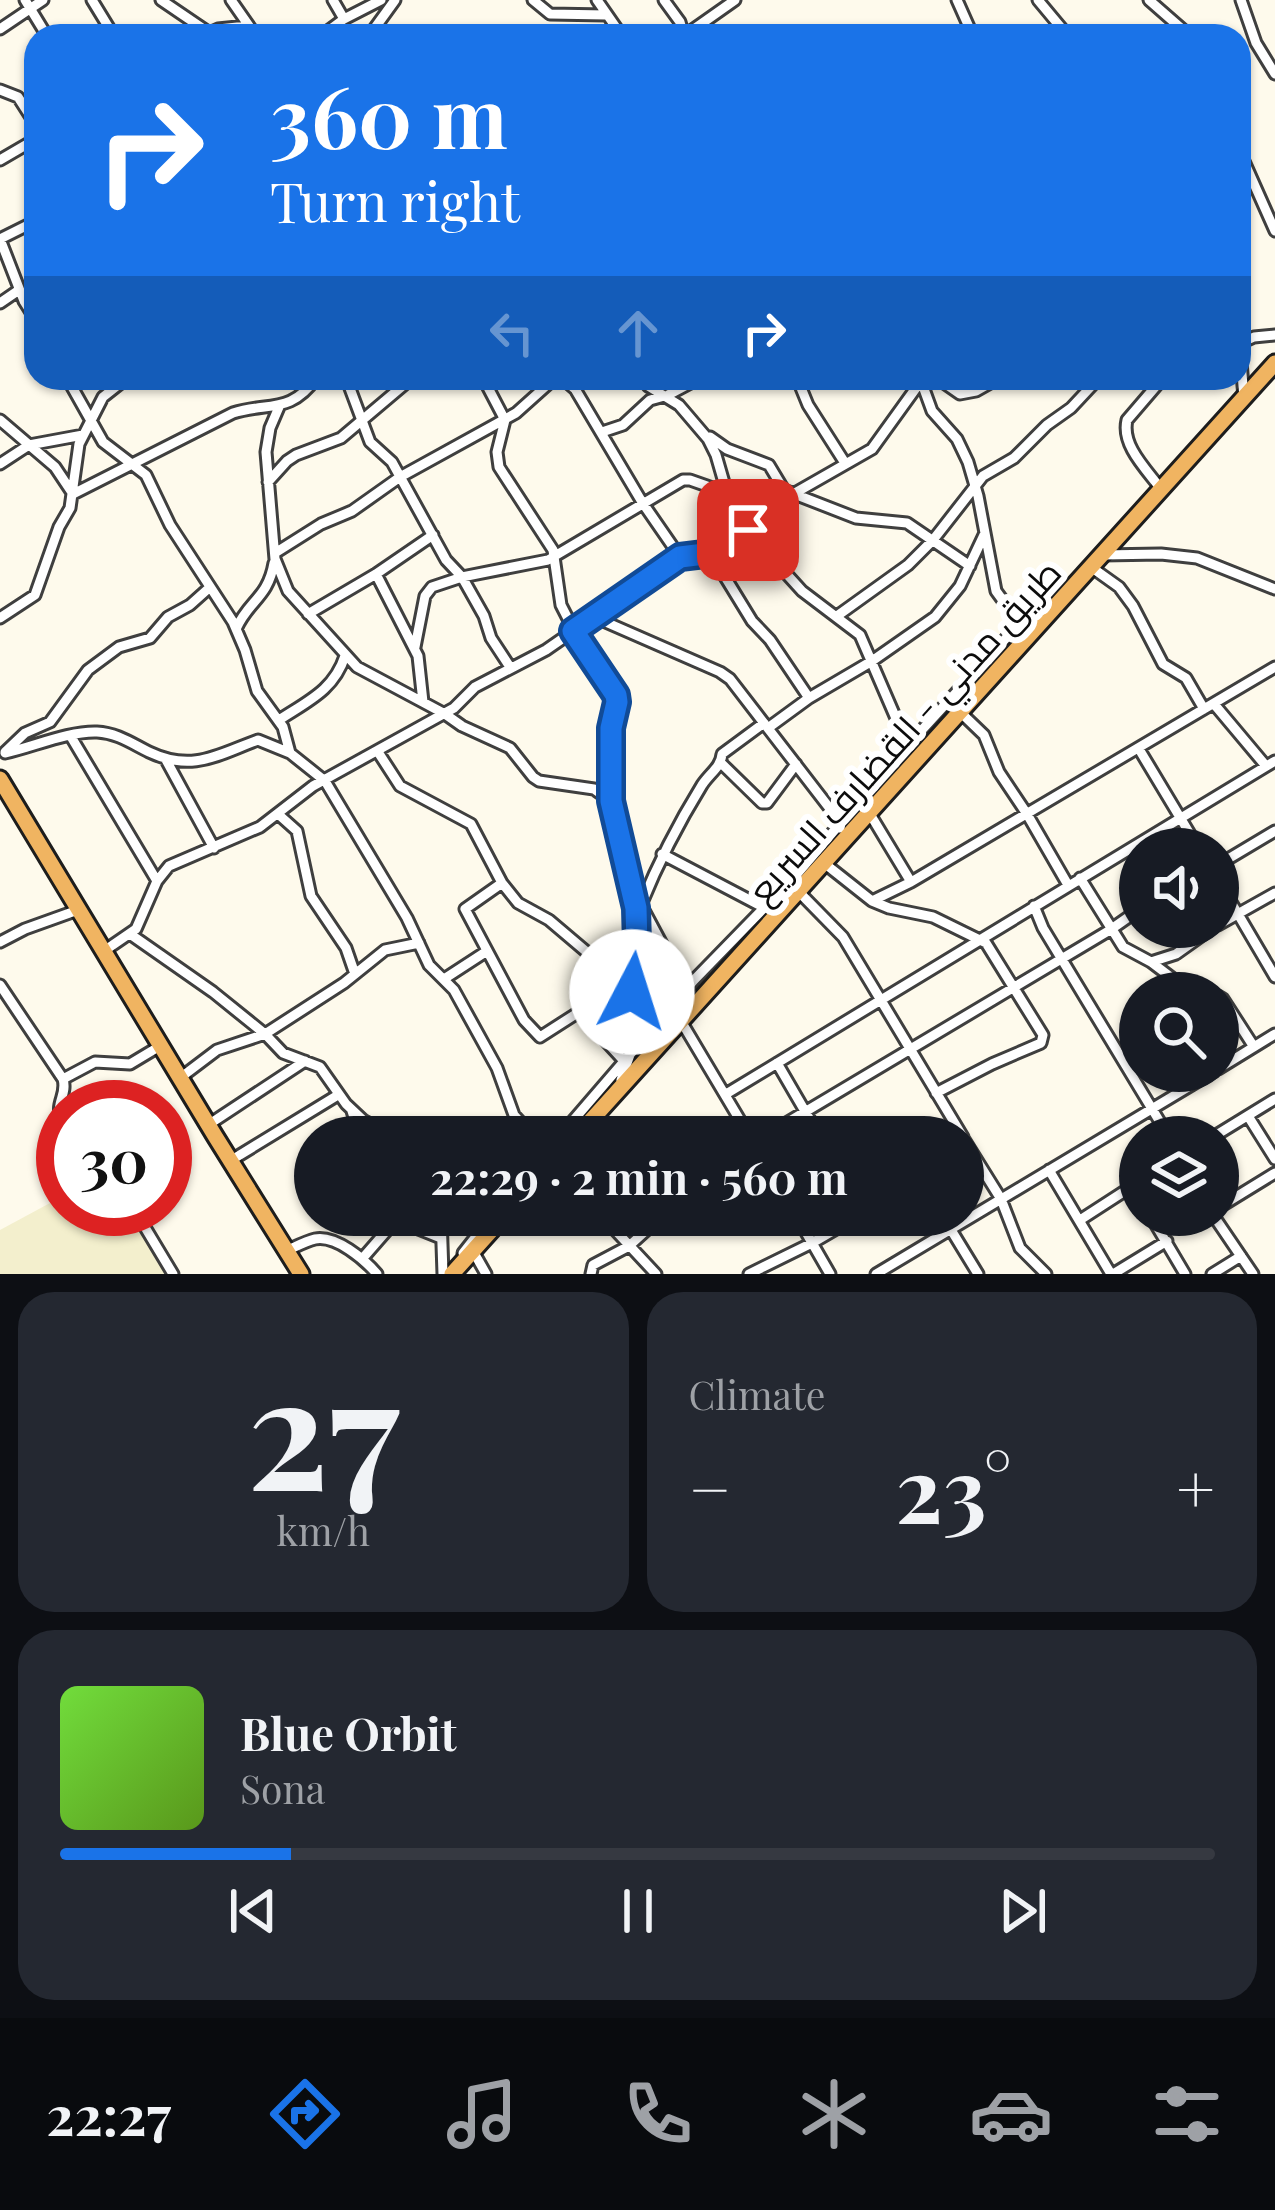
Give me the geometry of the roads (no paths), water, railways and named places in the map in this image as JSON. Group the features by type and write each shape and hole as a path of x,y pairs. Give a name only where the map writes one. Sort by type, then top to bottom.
{"highway":[{"name":"طريق مدني - القضارف السريع","path":"594,1116 870,814 1024,629 1096,561 1272,371"},
{"path":"0,779 6,804 79,910 301,1274"},
{"path":"447,1274 486,1236"}],"street":[{"path":"0,28 27,4 43,0"},
{"path":"161,0 192,24"},
{"path":"333,0 344,19"},
{"path":"337,24 381,0"},
{"path":"533,0 550,14 606,14"},
{"path":"597,0 616,24"},
{"path":"701,24 735,0"},
{"path":"1037,0 1056,24"},
{"path":"1149,0 1176,24"},
{"path":"1251,29 1275,74"},
{"path":"0,90 18,97 24,106"},
{"path":"1251,178 1275,231"},
{"path":"0,239 24,299"},
{"path":"0,303 19,290"},
{"path":"74,390 103,442 146,475 170,525 236,629 257,691 279,720 290,753"},
{"path":"0,618 35,595 70,508 83,435 103,397 112,390"},
{"path":"74,494 233,413 280,407 306,390"},
{"path":"351,390 370,442 388,458 446,560 462,577 509,667"},
{"path":"268,482 287,461 340,438 398,390"},
{"path":"490,390 506,420 497,452 500,467 555,556 558,595 573,631 616,695 611,801 633,891 637,945 628,1057 617,1091"},
{"path":"236,629 268,587 275,556 321,524 352,512 400,477 506,420 545,390"},
{"path":"576,390 641,502 680,557"},
{"path":"657,390 668,395 712,446 727,493 748,530 802,591 860,634 898,723 898,756"},
{"path":"602,432 623,425 650,400 677,390"},
{"path":"802,390 845,464"},
{"path":"103,951 130,934 169,866 260,827 313,786 445,713 475,687 509,667 546,650 680,557 727,548 753,521 876,444 913,390"},
{"path":"577,1116 898,756 1024,629 996,591 975,485 963,450 932,411 924,390"},
{"path":"837,616 900,573 933,540 975,485 1014,458 1088,390"},
{"path":"1153,390 1124,427 1128,443 1161,489"},
{"path":"1243,390 1244,398"},
{"path":"280,407 267,440 275,556 283,583 308,614 357,667 510,748 532,777 594,789 611,801"},
{"path":"0,420 55,467 74,494"},
{"path":"703,433 727,449 769,465 781,487 856,518 907,523 970,566"},
{"path":"0,464 29,445 83,435"},
{"path":"415,647 428,590 462,577 555,556 682,480 727,493"},
{"path":"308,614 433,535"},
{"path":"641,905 662,854 704,782 721,763 722,754 872,661 944,608 985,535"},
{"path":"711,554 752,621 809,698"},
{"path":"1096,561 1161,554 1197,558 1275,589"},
{"path":"726,1094 1271,764 1209,707 1186,678 1163,664 1120,586 1096,561"},
{"path":"376,574 415,647 424,702"},
{"path":"2,755 25,733 50,722 88,670 119,647 150,638 167,617 209,588"},
{"path":"594,617 720,672 736,686 841,823"},
{"path":"279,720 332,683 345,656"},
{"path":"872,901 1275,667"},
{"path":"966,684 956,706 959,712 984,735 999,772 1068,885"},
{"path":"2,755 70,735 98,732 114,734 165,758 186,761 229,754 258,740 290,753 325,782 401,907 429,965 454,990 497,1068 516,1116"},
{"path":"70,735 157,881"},
{"path":"1139,748 1186,828"},
{"path":"378,752 400,786 471,824 518,903 622,975 632,992"},
{"path":"165,758 214,848"},
{"path":"721,763 762,803 767,803 796,764"},
{"path":"278,814 297,831 311,896 346,948 355,974"},
{"path":"870,814 911,882"},
{"path":"841,823 828,859 872,901 934,917 989,946 1043,1035 1041,1043 936,1093"},
{"path":"1239,852 1275,831"},
{"path":"662,854 763,907"},
{"path":"1080,878 1127,951 1164,972"},
{"path":"502,883 465,909 524,1020 536,1035 544,1036 579,1012 628,1057"},
{"path":"633,891 686,989"},
{"path":"798,891 843,937 950,1116"},
{"path":"1239,913 1275,893"},
{"path":"1034,906 1042,928 1119,1052"},
{"path":"0,942 79,910"},
{"path":"1239,916 1275,977"},
{"path":"798,1116 1119,924"},
{"path":"130,934 213,992 283,1053 320,1067 359,1116"},
{"path":"180,1078 217,1050 265,1034 385,950 419,943"},
{"path":"1150,962 1185,948"},
{"path":"444,980 487,951"},
{"path":"0,986 63,1078 95,1062 130,1064 160,1046"},
{"path":"681,1021 738,1116"},
{"path":"1239,1024 1254,1047"},
{"path":"1239,1056 1275,1034"},
{"path":"208,1125 305,1061"},
{"path":"777,1063 807,1116"},
{"path":"1142,1092 1157,1116"},
{"path":"984,1209 1181,1092"},
{"path":"230,1161 338,1095"},
{"path":"1239,1121 1275,1099"},
{"path":"352,1111 354,1116"},
{"path":"1247,1116 1275,1159"},
{"path":"1049,1170 1112,1274 1166,1241"},
{"path":"1239,1196 1275,1173"},
{"path":"984,1177 1000,1199 1020,1248 1046,1274"},
{"path":"1080,1220 1119,1196"},
{"path":"150,1236 173,1274"},
{"path":"362,1259 381,1236"},
{"path":"436,1236 441,1238 447,1274"},
{"path":"447,1274 476,1236"},
{"path":"620,1236 656,1274"},
{"path":"591,1274 593,1265 640,1236"},
{"path":"808,1236 830,1274"},
{"path":"749,1274 823,1236"},
{"path":"876,1274 938,1236"},
{"path":"954,1236 978,1274"},
{"path":"1163,1236 1185,1274"},
{"path":"1229,1236 1253,1274"},
{"path":"286,1250 324,1239 362,1259 377,1274"},
{"path":"473,1251 486,1274"},
{"path":"1212,1274 1241,1256"}]}
